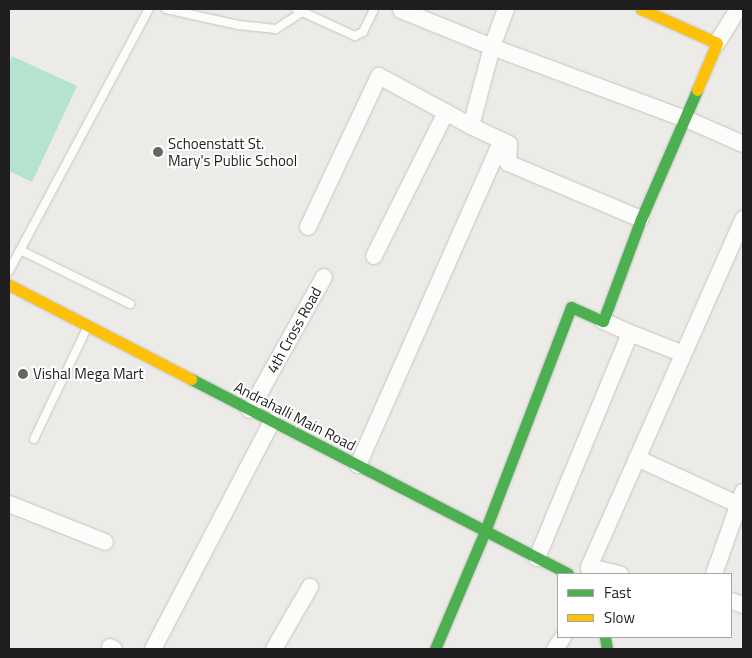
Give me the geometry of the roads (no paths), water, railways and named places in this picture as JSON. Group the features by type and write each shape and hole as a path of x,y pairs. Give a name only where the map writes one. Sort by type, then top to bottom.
{"street":[{"path":"471,126 492,47 506,9"},
{"path":"641,9 717,43"},
{"path":"603,321 641,219 686,119 717,43 738,9"},
{"path":"401,10 492,47 686,119 743,144"},
{"path":"308,226 379,76 471,126 509,144 508,163 641,219"},
{"path":"374,256 446,112"},
{"path":"358,465 502,140"},
{"path":"610,573 589,571 743,219"},
{"name":"4th Cross Road","path":"250,410 324,277"},
{"name":"Andrahalli Main Road","path":"9,285 566,573"},
{"path":"436,649 485,531 571,307 683,354"},
{"path":"537,558 630,333"},
{"path":"153,649 272,422"},
{"path":"637,458 739,507 714,573"},
{"path":"9,504 105,542"},
{"path":"274,649 310,586"},
{"path":"554,649 562,638"}],"lane":[{"path":"9,271 149,9"},
{"path":"166,9 238,25 276,29 299,10 355,36 363,32 374,9"},
{"path":"20,250 130,304"},
{"path":"34,439 88,326"}],"place":[{"name":"Schoenstatt St. Mary's Public School","path":"158,152"},
{"name":"Vishal Mega Mart","path":"23,374"}]}
